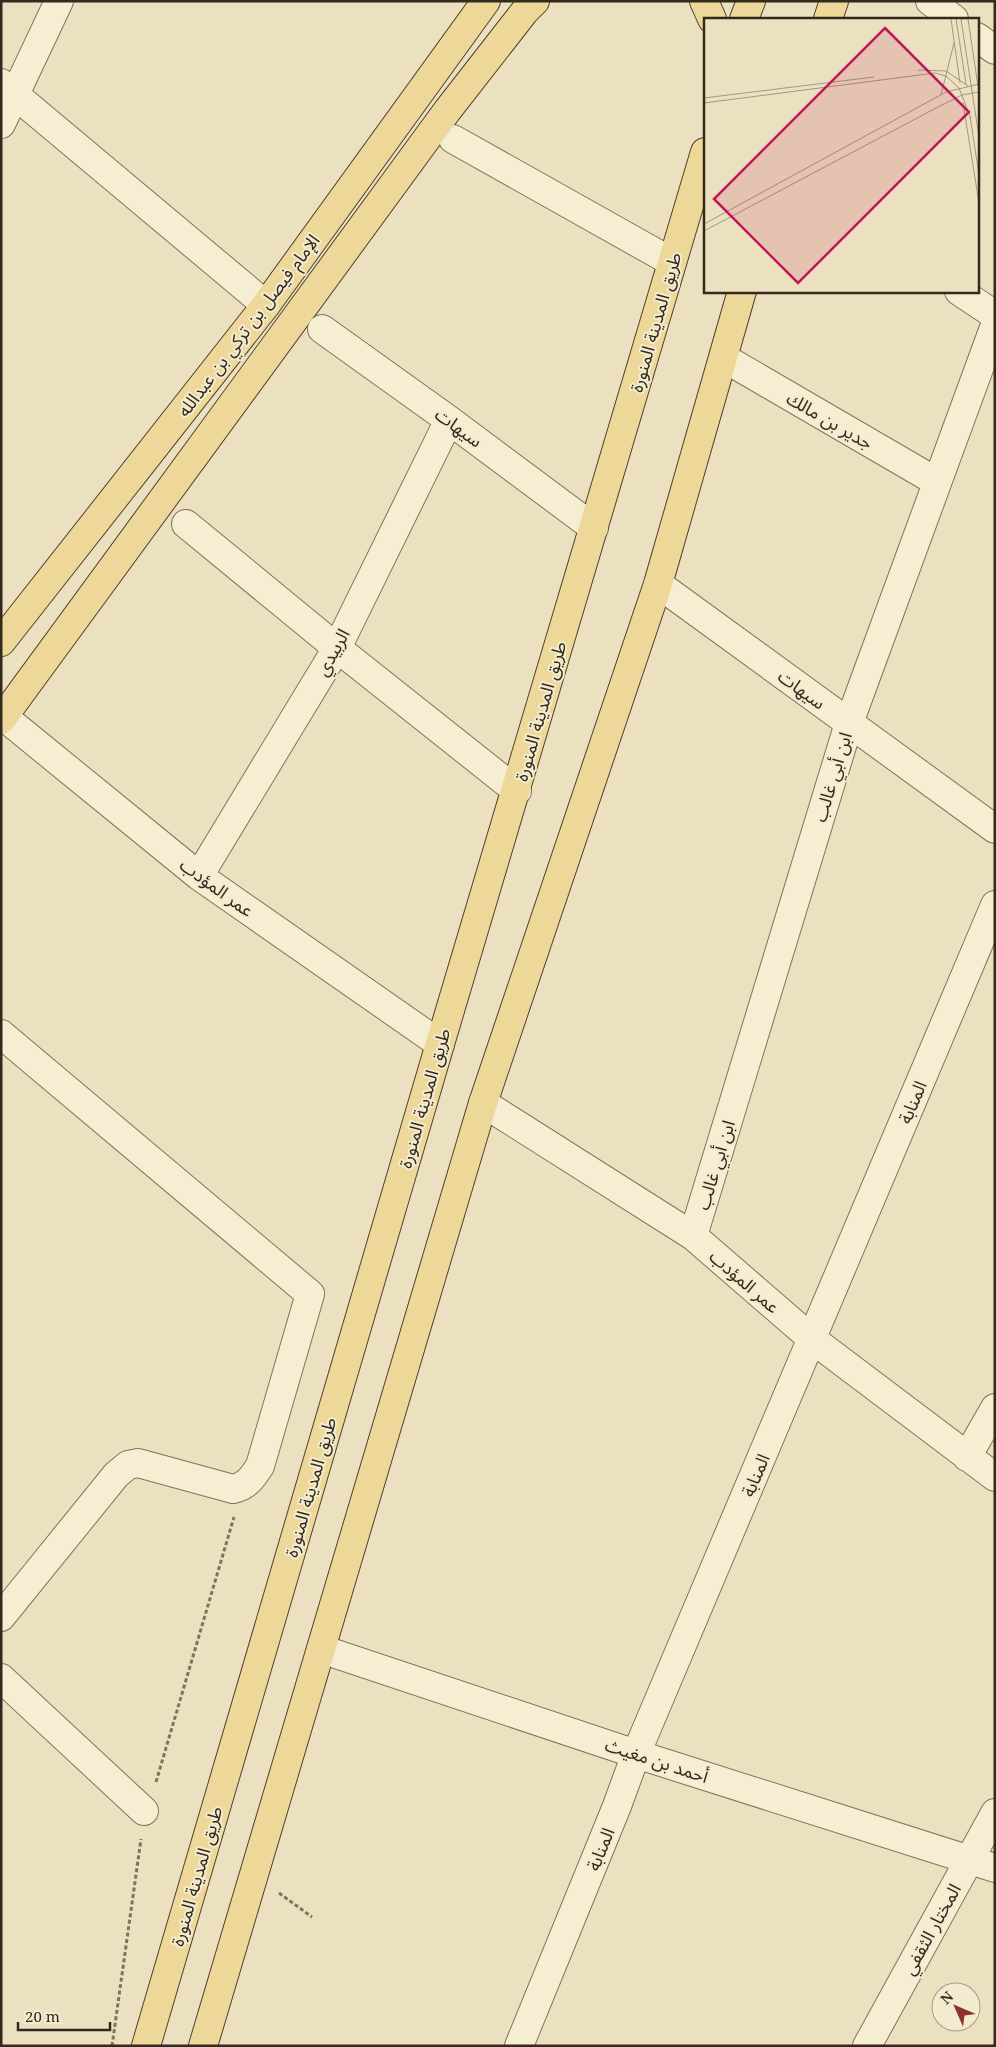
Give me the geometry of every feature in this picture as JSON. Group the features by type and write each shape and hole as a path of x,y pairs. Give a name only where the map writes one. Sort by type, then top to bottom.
{"main road":[{"name":"الإمام فيصل بن تركي بن عبدالله","path":"1,642 266,305 486,1"},
{"path":"2,719 447,111 525,11 535,1"},
{"path":"704,1 712,18"},
{"path":"744,18 751,1"},
{"path":"828,18 834,1"},
{"name":"طريق المدينة المنورة","path":"146,2046 440,1044 517,791 704,155"},
{"path":"203,2046 483,1103 658,584 742,292"}],"street":[{"path":"1,124 8,88 59,1"},
{"path":"930,1 953,18"},
{"path":"978,38 995,50"},
{"path":"8,88 266,305"},
{"path":"453,139 672,262"},
{"path":"961,292 995,314"},
{"name":"ابن أبي غالب","path":"694,1236 849,723 995,326"},
{"name":"سيهات","path":"322,329 449,420 594,528"},
{"name":"جدير بن مالك","path":"724,358 937,482"},
{"name":"الربيدي","path":"199,876 336,648 449,420"},
{"path":"186,524 336,648 517,791"},
{"name":"سيهات","path":"658,584 995,829"},
{"name":"عمر المؤدب","path":"2,719 199,876 440,1044"},
{"name":"المنابة","path":"520,2046 617,1806 636,1754 995,905"},
{"path":"1,1034 310,1294 260,1466 243,1487 233,1489 138,1464 128,1465 116,1475 1,1617"},
{"name":"عمر المؤدب","path":"483,1103 694,1236 812,1340 995,1478"},
{"path":"967,1457 995,1408"},
{"name":"أحمد بن مغيث","path":"321,1649 636,1754 995,1868"},
{"path":"1,1678 144,1811"},
{"name":"المختار الثقفي","path":"867,2046 995,1813"}],"path":[{"path":"112,2046 144,1811 159,1773 243,1487"},
{"path":"276,1902 278,1893 312,1917"}]}
